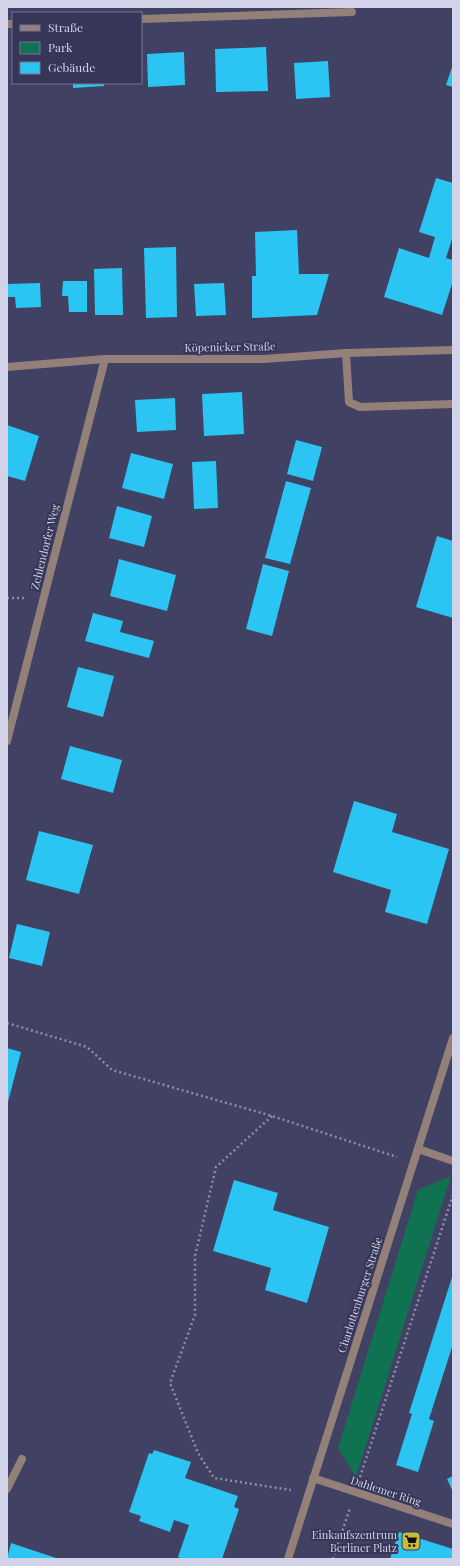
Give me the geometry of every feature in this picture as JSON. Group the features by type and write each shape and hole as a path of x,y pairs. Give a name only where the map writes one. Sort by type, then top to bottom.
{"street":[{"path":"142,20 352,12"},
{"name":"Köpenicker Straße","path":"7,367 105,359 264,359 346,353 453,350"},
{"path":"346,353 348,402 360,407 453,404"},
{"name":"Zehlendorfer Weg","path":"7,741 105,359"},
{"name":"Charlottenburger Straße","path":"288,1559 453,1038"},
{"path":"418,1149 453,1161"},
{"path":"7,1488 22,1459"},
{"name":"Dahlemer Ring","path":"313,1478 453,1524"}],"path":[{"path":"7,1023 87,1047 112,1070 272,1116 414,1162"},
{"path":"272,1116 216,1167 196,1256 195,1316 170,1383 198,1452 214,1478 308,1493"},
{"path":"333,1559 453,1195"}],"green space":[{"path":"451,1176 356,1477 338,1448 418,1190"}],"building":[{"path":"266,47 268,91 216,92 215,49"},
{"path":"184,52 185,85 148,87 147,54"},
{"path":"328,61 330,97 296,99 294,63"},
{"path":"453,64 453,87 446,85"},
{"path":"73,84 104,84 104,86 73,88"},
{"path":"436,178 453,183 453,240 452,239 446,258 453,260 453,281 442,315 384,297 399,248 429,258 435,237 419,232"},
{"path":"297,230 299,274 329,274 317,315 252,318 252,276 256,276 255,232"},
{"path":"176,247 177,317 146,318 144,248"},
{"path":"122,268 123,315 95,315 94,269"},
{"path":"63,281 87,281 87,312 69,312 68,296 62,296"},
{"path":"40,283 41,307 16,308 15,297 7,297 7,284"},
{"path":"224,283 226,315 196,316 194,284"},
{"path":"242,392 244,434 204,436 202,394"},
{"path":"175,398 176,430 137,432 135,400"},
{"path":"7,425 39,436 25,481 7,476"},
{"path":"296,440 322,447 313,481 287,474"},
{"path":"131,453 173,464 164,499 122,488"},
{"path":"216,461 218,508 194,509 192,462"},
{"path":"286,481 311,488 290,564 265,558"},
{"path":"117,506 152,516 144,547 109,538"},
{"path":"437,536 453,541 453,618 416,607"},
{"path":"119,559 176,575 167,611 110,596"},
{"path":"263,564 289,571 272,636 246,629"},
{"path":"93,613 123,621 120,632 154,641 149,658 85,641"},
{"path":"78,667 114,676 103,717 67,707"},
{"path":"70,746 122,760 113,793 61,779"},
{"path":"354,801 397,814 392,832 449,849 427,924 385,912 391,890 333,872"},
{"path":"39,831 93,845 79,894 26,880"},
{"path":"17,924 50,932 42,966 9,958"},
{"path":"7,1048 21,1052 8,1102 7,1102"},
{"path":"234,1180 278,1193 273,1210 329,1227 307,1303 265,1290 271,1268 213,1251"},
{"path":"453,1274 453,1344 429,1419 434,1421 418,1472 396,1465 412,1414 409,1413"},
{"path":"154,1450 191,1462 185,1478 238,1496 234,1507 239,1509 222,1559 183,1559 178,1557 189,1525 174,1520 170,1532 139,1521 141,1516 129,1512 149,1453 152,1454"},
{"path":"453,1476 453,1492 447,1479"},
{"name":"Einkaufszentrum Berliner Platz","path":"399,1532 453,1549 453,1559 390,1559"},
{"path":"11,1543 59,1559 7,1559"}],"place":[{"name":"Einkaufszentrum Berliner Platz","path":"411,1541"}]}
